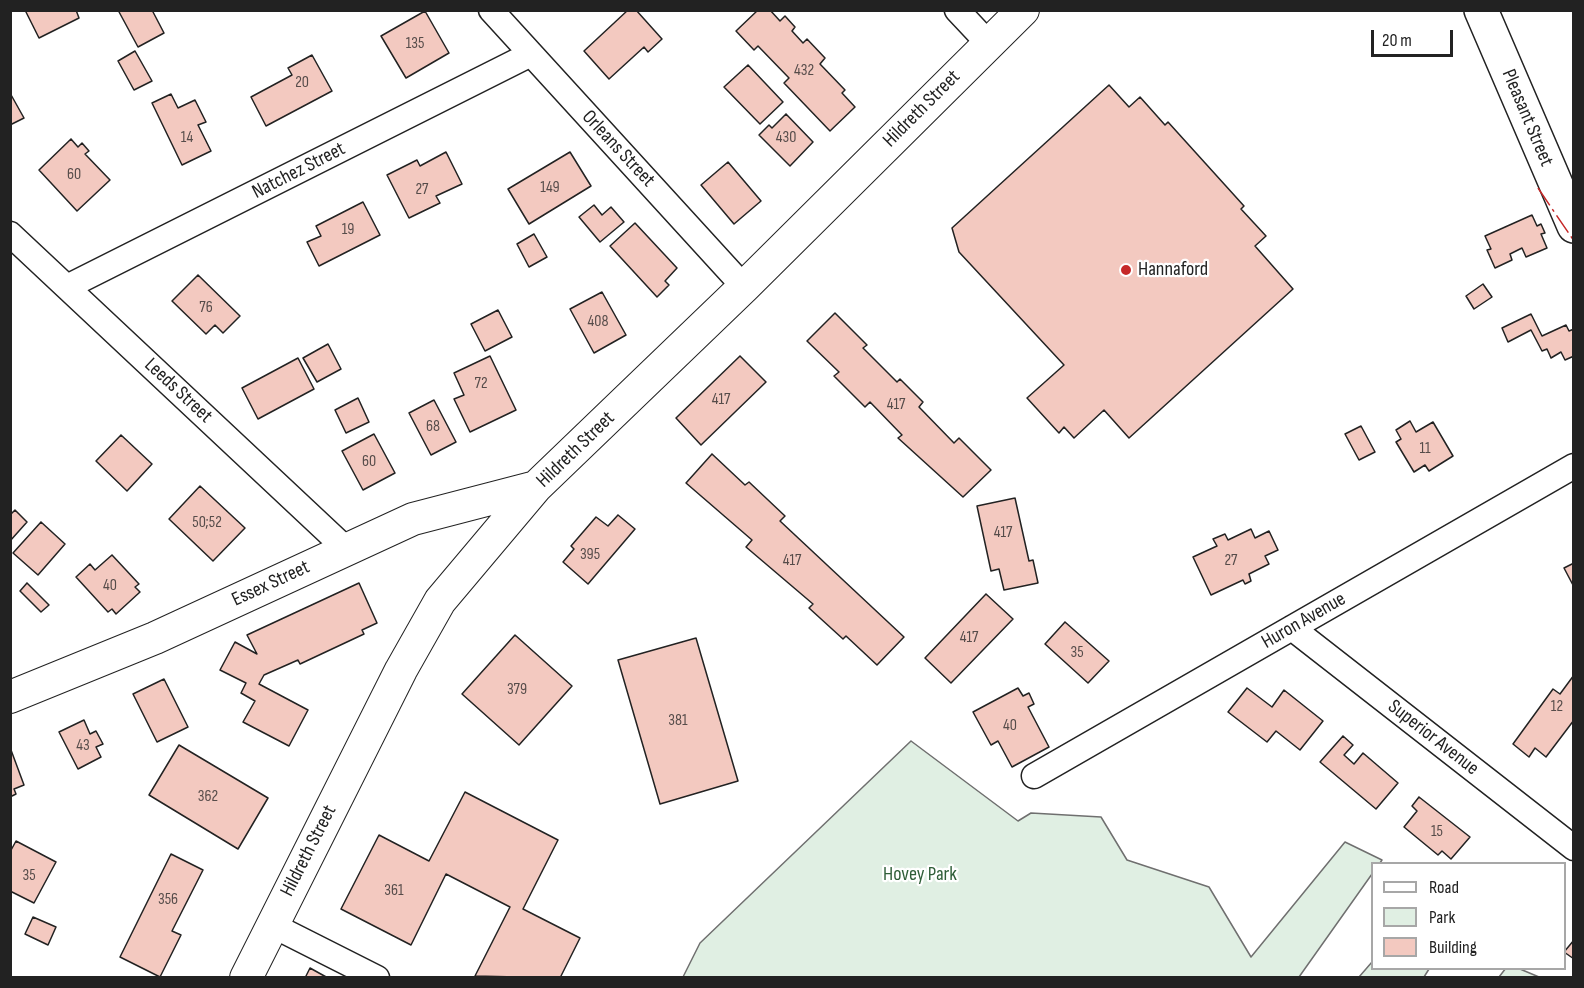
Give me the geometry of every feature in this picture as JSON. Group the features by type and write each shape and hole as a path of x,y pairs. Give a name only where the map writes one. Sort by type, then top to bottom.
{"main road":[{"name":"Pleasant Street","path":"1481,10 1574,226"}],"street":[{"name":"Orleans Street","path":"491,10 744,288"},
{"path":"957,10 988,43"},
{"name":"Hildreth Street","path":"246,978 401,670 440,601 536,487 744,288 1023,10"},
{"name":"Natchez Street","path":"67,287 531,54"},
{"name":"Leeds Street","path":"10,234 346,549"},
{"name":"Huron Avenue","path":"1034,776 1574,466"},
{"name":"Essex Street","path":"13,693 155,638 413,519 536,487"},
{"name":"Superior Avenue","path":"1292,628 1574,848"},
{"path":"272,925 377,978"}],"green space":[{"name":"Hovey Park","path":"911,741 1018,821 1031,813 1101,817 1127,860 1209,887 1251,957 1345,842 1382,860 1371,862 1371,875 1299,977 683,977 700,943"},
{"path":"1371,963 1371,970 1428,970 1424,977 1359,977"},
{"path":"1504,970 1522,970 1539,977 1499,977"}],"building":[{"path":"25,10 76,10 79,18 39,38"},
{"path":"118,10 152,10 164,33 138,47"},
{"path":"628,10 636,10 662,39 648,52 644,47 609,79 584,51"},
{"path":"758,10 770,10 780,21 785,16 795,27 792,31 803,43 807,39 825,58 820,64 845,90 842,93 855,107 830,131 784,83 789,78 758,46 754,50 736,31"},
{"path":"425,11 449,53 406,78 381,36"},
{"path":"135,51 152,81 134,90 118,61"},
{"path":"312,55 332,91 266,126 251,97 292,75 288,68"},
{"path":"748,65 783,102 760,124 724,87"},
{"name":"Hannaford","path":"1109,85 1129,107 1140,97 1165,125 1168,122 1244,206 1241,209 1266,236 1255,246 1293,289 1129,438 1104,410 1074,438 1064,427 1059,433 1027,398 1064,365 959,252 952,228"},
{"path":"10,93 24,118 10,125"},
{"path":"171,94 178,108 195,100 206,122 198,125 211,151 182,165 152,103"},
{"path":"786,114 813,142 790,166 759,135 769,125 772,128"},
{"path":"71,139 78,147 82,143 89,151 85,154 110,180 77,211 39,170"},
{"path":"446,152 462,184 436,196 440,203 409,218 387,175 417,160 420,166"},
{"path":"570,152 591,186 529,224 508,189"},
{"path":"728,162 761,201 734,224 701,185"},
{"path":"363,202 380,235 319,266 307,242 321,236 316,226"},
{"path":"594,205 602,215 611,207 624,222 600,242 579,217"},
{"path":"1532,215 1537,226 1541,224 1545,233 1541,234 1547,248 1526,257 1522,248 1510,254 1512,260 1495,268 1487,250 1491,249 1485,236"},
{"path":"635,223 677,268 665,281 669,285 657,297 610,246"},
{"path":"534,234 547,257 529,267 517,244"},
{"path":"198,275 240,316 223,333 215,325 206,334 172,301"},
{"path":"1483,284 1492,297 1474,309 1466,296"},
{"path":"602,292 626,335 594,353 570,309"},
{"path":"498,310 512,337 485,351 471,324"},
{"path":"835,313 867,345 863,348 897,382 900,379 923,402 919,407 954,443 959,438 991,470 963,497 898,438 902,435 870,402 865,407 834,376 839,372 807,341"},
{"path":"1531,314 1542,336 1566,325 1569,331 1574,329 1574,356 1565,360 1561,352 1551,358 1547,349 1542,351 1531,330 1508,342 1502,328"},
{"path":"328,344 341,369 317,382 303,358"},
{"path":"490,356 516,410 470,432 454,399 464,395 454,373"},
{"path":"740,356 766,382 701,445 676,418"},
{"path":"298,358 314,389 258,419 242,388"},
{"path":"358,398 369,422 346,433 335,410"},
{"path":"434,400 456,442 431,455 409,413"},
{"path":"1410,421 1416,432 1433,422 1453,456 1429,471 1425,465 1414,472 1396,442 1401,439 1396,430"},
{"path":"1361,426 1375,452 1359,460 1345,434"},
{"path":"374,434 395,473 363,490 342,451"},
{"path":"121,435 152,464 127,491 96,461"},
{"path":"712,454 745,485 749,482 785,516 780,521 904,637 877,665 846,636 843,639 809,608 813,604 746,547 752,540 686,483"},
{"path":"200,486 245,528 213,561 169,519"},
{"path":"1015,498 1029,561 1033,560 1038,583 1004,590 999,569 991,571 977,506"},
{"path":"15,510 27,522 10,541 10,515"},
{"path":"618,515 635,529 588,584 563,562 574,549 571,546 596,517 608,526"},
{"path":"41,522 65,544 38,575 13,553"},
{"path":"1251,529 1255,538 1269,531 1278,550 1265,556 1269,564 1249,574 1251,581 1245,584 1243,580 1211,595 1193,557 1217,546 1213,539 1225,534 1228,540"},
{"path":"112,555 139,584 135,587 140,592 116,614 112,609 108,612 76,577 90,564 95,570"},
{"path":"1574,563 1574,587 1564,568"},
{"path":"27,583 49,605 41,612 20,591"},
{"path":"359,583 377,623 362,630 364,634 300,664 298,660 264,675 259,684 308,710 289,746 243,722 255,701 241,693 246,683 220,670 235,642 257,654 247,635"},
{"path":"986,594 1013,619 951,683 925,658"},
{"path":"1065,622 1109,661 1088,683 1045,644"},
{"path":"515,635 572,686 519,745 462,694"},
{"path":"696,638 738,781 660,804 618,660"},
{"path":"1574,675 1574,720 1546,757 1535,748 1529,757 1513,744 1553,689 1560,694"},
{"path":"164,679 188,727 157,742 133,694"},
{"path":"1018,688 1023,696 1029,693 1034,704 1028,707 1049,747 1012,767 998,741 991,745 973,712"},
{"path":"1247,688 1272,707 1284,690 1323,721 1300,750 1276,731 1267,742 1228,712"},
{"path":"84,720 90,734 96,731 103,744 96,747 101,757 78,769 59,732"},
{"path":"1343,736 1353,745 1344,755 1354,764 1363,753 1398,783 1376,809 1320,762"},
{"path":"179,745 268,798 238,849 149,795"},
{"path":"11,750 24,785 14,789 16,794 10,797"},
{"path":"465,792 558,840 523,909 580,938 560,978 475,976 510,907 446,874 411,945 341,909 379,835 429,861"},
{"path":"1419,797 1470,837 1451,859 1442,851 1438,855 1404,827 1417,811 1412,806"},
{"path":"16,841 56,862 34,903 10,891 10,852"},
{"path":"171,854 203,870 172,931 181,935 160,977 120,957"},
{"path":"33,917 56,927 48,945 25,934"},
{"path":"1574,940 1574,959 1566,953 1566,950"},
{"path":"310,968 328,978 305,978"}],"power":[{"path":"1538,188 1574,241"}],"place":[{"name":"Hannaford","path":"1126,270"}]}
